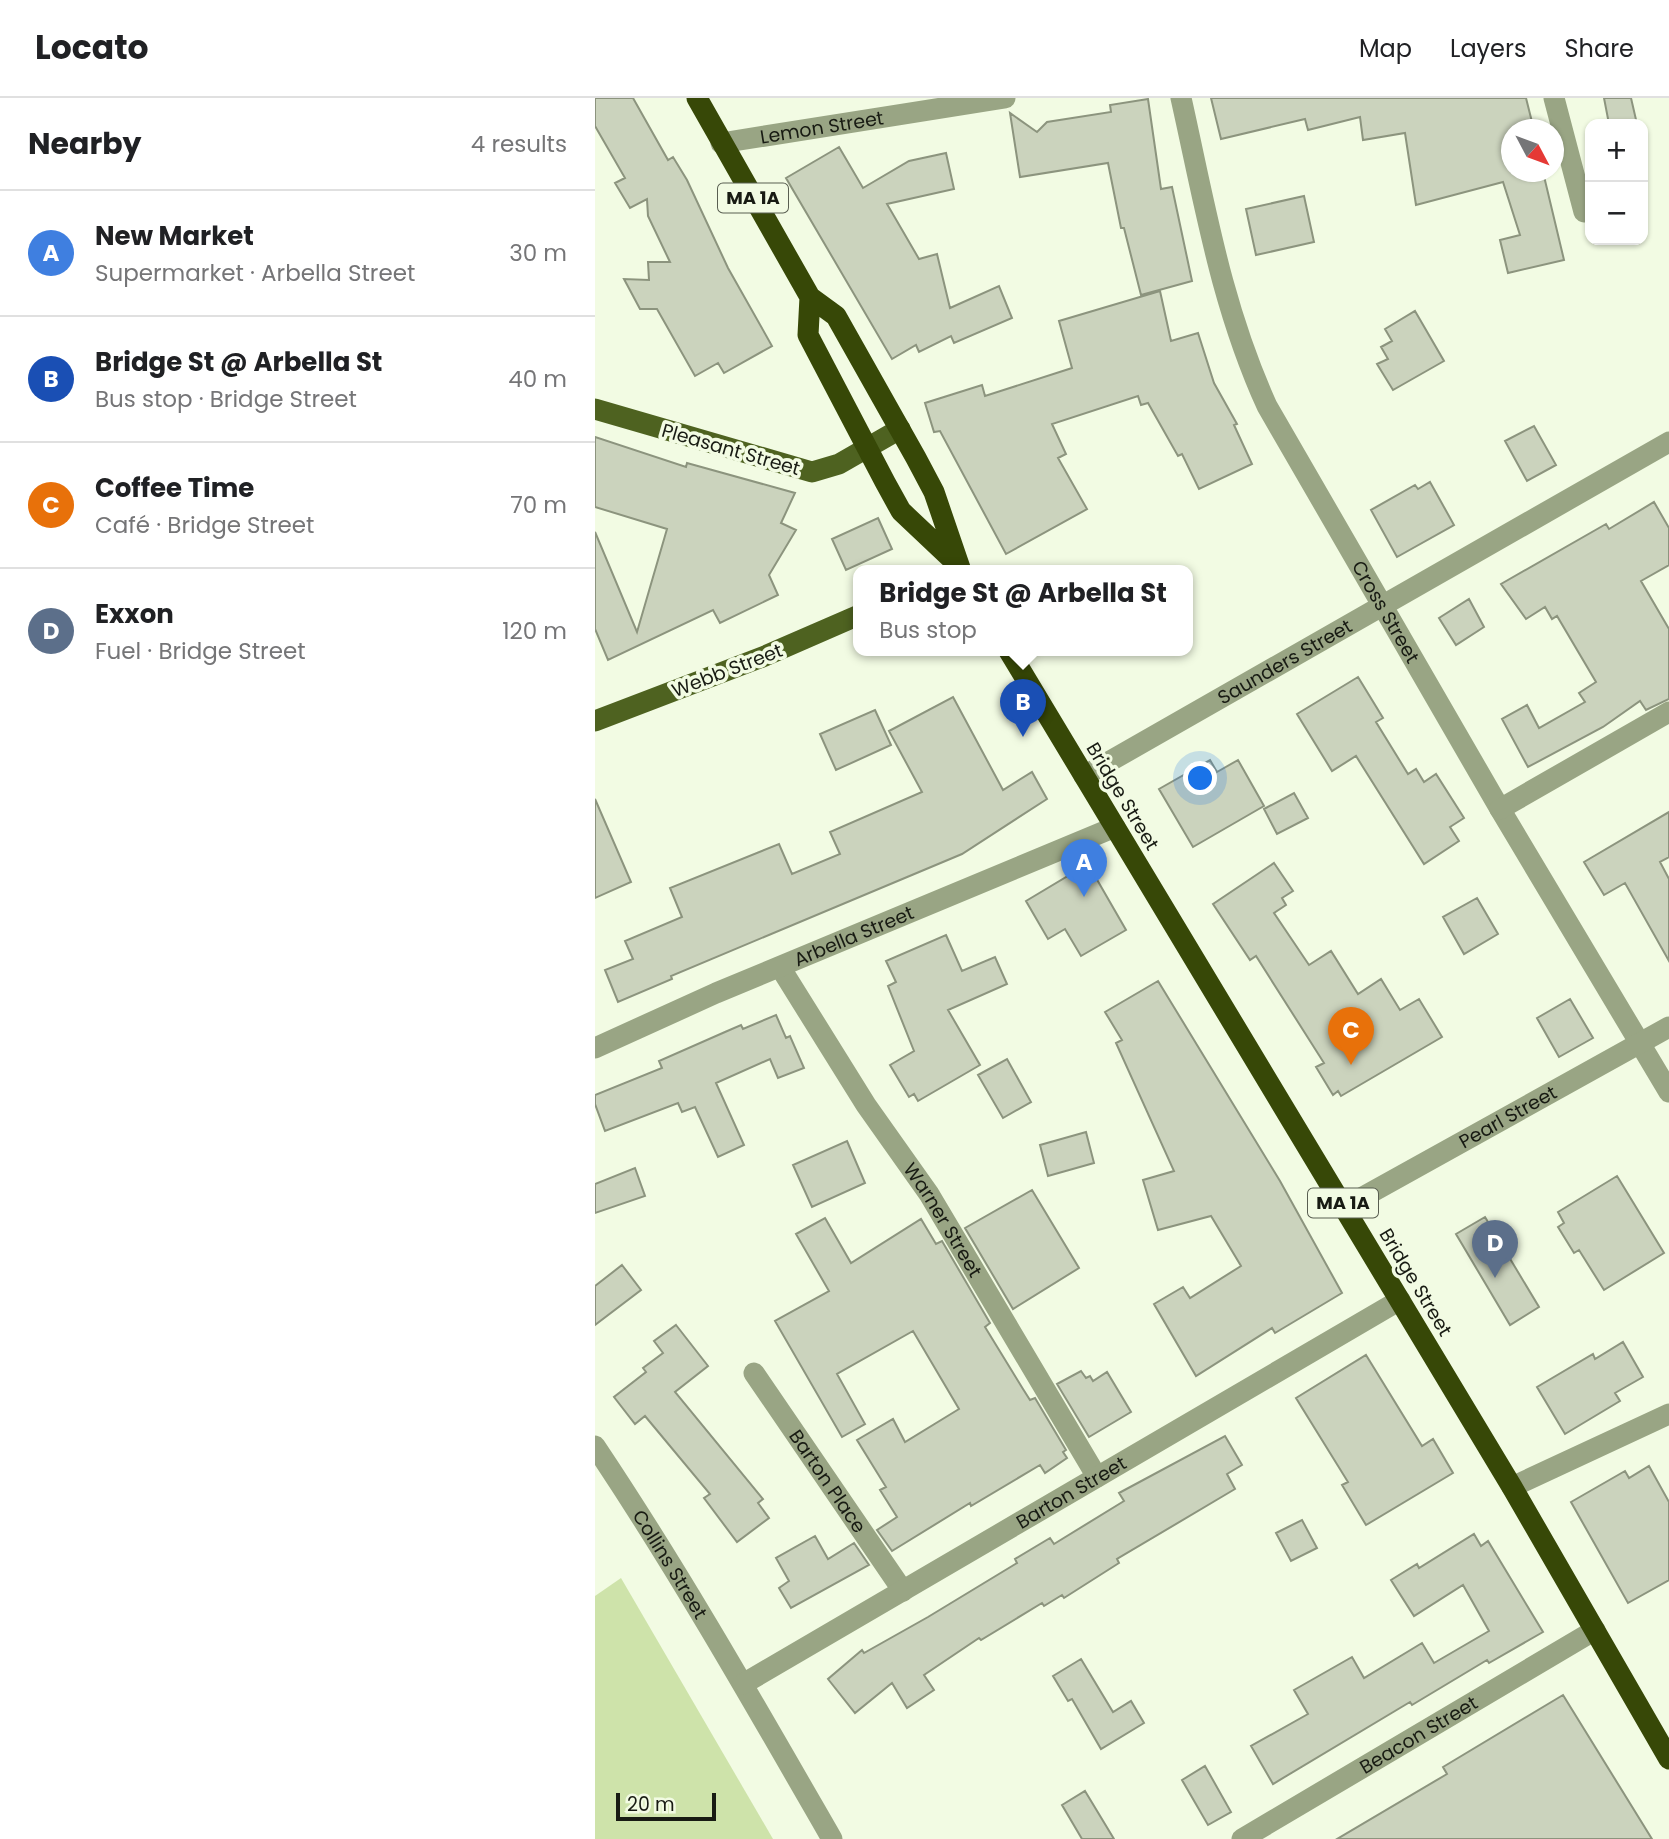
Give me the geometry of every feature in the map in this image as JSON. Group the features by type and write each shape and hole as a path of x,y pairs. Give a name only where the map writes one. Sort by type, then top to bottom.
{"highway":[{"name":"MA 1A","path":"697,98 810,298 836,316 900,429 934,492 953,565"},
{"name":"MA 1A","path":"810,298 807,335 866,448 901,511 951,565"},
{"name":"Bridge Street","path":"1012,656 1512,1487 1669,1759"}],"main road":[{"name":"Pleasant Street","path":"595,409 803,471 822,471 900,429"},
{"name":"Webb Street","path":"595,721 765,656 853,618"}],"street":[{"name":"Lemon Street","path":"721,143 1006,98"},
{"name":"Cross Street","path":"1181,98 1227,305 1246,360 1267,405 1500,809 1669,1092"},
{"path":"1554,98 1584,212"},
{"name":"Saunders Street","path":"1084,776 1669,442"},
{"path":"1500,809 1669,712"},
{"name":"Arbella Street","path":"595,1048 780,967 1115,827"},
{"name":"Warner Street","path":"780,967 866,1105 929,1194 1097,1477"},
{"name":"Pearl Street","path":"1345,1207 1669,1027"},
{"name":"Barton Street","path":"743,1684 1400,1300"},
{"name":"Barton Place","path":"754,1373 903,1591"},
{"path":"1512,1487 1669,1414"},
{"name":"Collins Street","path":"595,1446 743,1684 832,1839"},
{"name":"Beacon Street","path":"1242,1839 1595,1630"}],"green space":[{"path":"621,1578 773,1839 595,1839 595,1596"}],"building":[{"path":"595,98 633,98 668,160 673,157 687,180 728,268 772,346 724,373 718,363 695,376 657,309 640,309 624,279 649,280 648,262 670,262 648,216 647,199 630,208 615,183 625,178 595,126"},
{"path":"1211,98 1526,98 1531,119 1501,119 1503,182 1416,205 1405,133 1363,140 1360,117 1308,130 1305,119 1221,139"},
{"path":"1604,98 1631,98 1636,119 1608,119"},
{"path":"1148,99 1161,189 1172,187 1192,281 1141,295 1124,228 1121,228 1108,163 1020,177 1010,113 1037,132 1047,122 1111,112 1110,105"},
{"path":"839,147 863,188 909,161 946,153 954,189 887,204 919,259 937,254 950,308 999,286 1012,318 954,343 951,336 919,352 916,345 892,359 786,178"},
{"path":"1503,182 1545,182 1564,260 1508,273 1500,240 1520,235"},
{"path":"1304,196 1314,242 1256,255 1246,209"},
{"path":"1160,291 1171,341 1198,333 1214,383 1237,424 1234,425 1252,464 1199,489 1182,454 1178,456 1148,403 1141,405 1138,396 1052,424 1066,454 1058,458 1087,509 1006,554 940,431 934,432 925,403 982,385 985,396 1072,368 1059,321"},
{"path":"1415,311 1444,361 1393,390 1377,364 1388,359 1381,347 1392,341 1385,329"},
{"path":"1534,426 1556,465 1527,481 1505,441"},
{"path":"595,437 686,467 687,463 795,493 781,523 796,530 769,575 778,595 720,623 713,610 608,660 595,629 595,532 637,632 667,529 595,507"},
{"path":"1430,482 1454,525 1397,557 1371,510 1415,485 1418,489"},
{"path":"1654,502 1669,528 1669,565 1641,581 1669,629 1669,699 1646,710 1640,701 1603,727 1528,767 1502,719 1527,705 1539,728 1585,702 1579,693 1596,682 1557,616 1552,619 1545,607 1526,619 1501,584 1606,524 1609,529"},
{"path":"878,518 892,549 846,570 832,539"},
{"path":"1469,599 1484,627 1456,645 1439,618"},
{"path":"1358,677 1383,718 1376,722 1408,774 1416,769 1424,782 1436,774 1464,818 1450,827 1459,841 1424,864 1356,756 1332,771 1297,714"},
{"path":"953,697 1003,790 1032,772 1047,799 962,854 671,976 672,979 618,1002 605,970 633,959 625,941 682,917 670,888 779,844 792,874 840,854 830,832 922,792 889,731"},
{"path":"875,710 891,745 836,770 820,734"},
{"path":"1210,760 1217,772 1238,760 1264,806 1193,847 1159,789"},
{"path":"1294,793 1308,818 1277,834 1264,809"},
{"path":"595,799 631,882 595,898"},
{"path":"1669,812 1669,857 1660,862 1669,879 1669,961 1625,883 1604,895 1584,862"},
{"path":"1274,863 1293,891 1282,898 1286,905 1274,913 1309,965 1331,951 1358,994 1381,979 1400,1010 1419,999 1442,1037 1341,1096 1338,1091 1333,1095 1316,1067 1324,1063 1256,956 1250,960 1213,904"},
{"path":"1088,864 1126,930 1081,956 1065,929 1048,939 1026,901"},
{"path":"1477,898 1498,934 1464,954 1443,917"},
{"path":"946,935 962,971 995,957 1007,984 948,1010 980,1065 918,1101 914,1094 909,1097 890,1065 914,1051 888,986 896,982 886,961"},
{"path":"1158,981 1280,1181 1342,1293 1275,1333 1272,1328 1196,1376 1154,1304 1183,1287 1190,1298 1241,1266 1211,1216 1158,1230 1143,1180 1174,1171 1116,1043 1122,1040 1105,1012"},
{"path":"1570,999 1593,1038 1559,1057 1537,1018"},
{"path":"776,1015 786,1038 790,1036 804,1068 778,1078 770,1059 716,1083 744,1145 718,1157 695,1107 682,1112 678,1103 605,1131 595,1104 595,1095 662,1068 659,1061 741,1025 743,1029"},
{"path":"1007,1059 1031,1102 1003,1118 978,1075"},
{"path":"1086,1132 1094,1163 1048,1176 1040,1145"},
{"path":"847,1141 865,1183 812,1207 793,1165"},
{"path":"635,1168 645,1196 595,1213 595,1184"},
{"path":"1617,1176 1664,1253 1604,1290 1579,1250 1574,1253 1558,1227 1564,1223 1558,1212"},
{"path":"1032,1190 1079,1268 1013,1309 965,1228"},
{"path":"1485,1217 1539,1307 1510,1325 1456,1234"},
{"path":"825,1218 851,1263 921,1219 936,1244 942,1241 990,1323 985,1327 1030,1400 1035,1398 1066,1450 1063,1452 1067,1458 1045,1473 1040,1465 971,1506 970,1503 892,1551 877,1530 897,1517 880,1490 886,1487 857,1440 893,1419 905,1442 959,1409 913,1331 837,1374 865,1424 842,1437 775,1321 829,1291 796,1234"},
{"path":"622,1265 641,1290 595,1325 595,1286"},
{"path":"676,1325 708,1366 675,1392 763,1499 758,1503 769,1518 737,1542 704,1498 710,1494 645,1416 635,1424 614,1397 646,1372 643,1368 663,1353 654,1341"},
{"path":"1623,1342 1643,1377 1615,1393 1620,1401 1565,1434 1537,1387 1593,1354 1595,1359"},
{"path":"1366,1355 1422,1446 1433,1439 1453,1473 1366,1525 1342,1485 1348,1482 1296,1398"},
{"path":"1081,1371 1086,1378 1090,1376 1093,1381 1107,1372 1131,1412 1089,1437 1057,1384"},
{"path":"1225,1436 1242,1465 1227,1474 1235,1489 1117,1559 1119,1563 1064,1598 1062,1595 1044,1606 1042,1603 981,1640 979,1638 924,1675 934,1690 907,1708 892,1683 855,1713 828,1679 862,1650 864,1653 928,1617 1017,1563 1015,1559 1050,1538 1054,1544 1124,1501 1119,1493"},
{"path":"1649,1466 1669,1502 1669,1580 1628,1603 1571,1502 1625,1471 1629,1478"},
{"path":"1302,1520 1317,1548 1291,1561 1276,1533"},
{"path":"1474,1534 1481,1546 1488,1541 1543,1632 1489,1663 1487,1660 1412,1705 1410,1702 1273,1784 1251,1746 1308,1714 1294,1690 1352,1657 1364,1678 1422,1643 1434,1663 1489,1631 1463,1585 1414,1616 1391,1580 1417,1564 1419,1568"},
{"path":"815,1536 828,1559 854,1543 869,1565 791,1608 779,1588 789,1581 776,1558"},
{"path":"1081,1659 1113,1712 1131,1701 1144,1723 1101,1749 1072,1699 1068,1701 1053,1676"},
{"path":"1563,1695 1652,1839 1337,1839 1447,1774 1443,1767"},
{"path":"1205,1766 1231,1812 1208,1825 1182,1780"},
{"path":"1085,1791 1114,1839 1082,1839 1062,1805"}],"place":[{"name":"Bridge St @ Arbella St","path":"1023,737"},
{"name":"New Market","path":"1084,897"},
{"name":"Coffee Time","path":"1351,1065"},
{"name":"Exxon","path":"1495,1278"}]}
